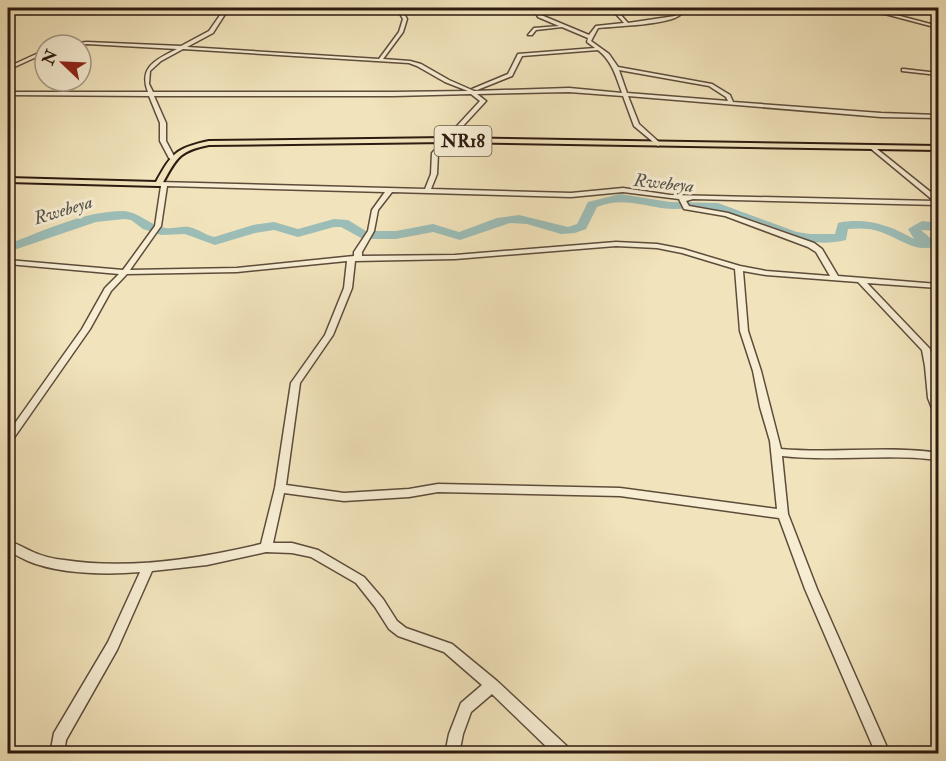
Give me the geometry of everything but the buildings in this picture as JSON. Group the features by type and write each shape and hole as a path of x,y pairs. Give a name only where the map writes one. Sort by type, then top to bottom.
{"main road":[{"name":"NR18","path":"172,158 193,146 209,143 447,140 939,148"},
{"path":"8,180 161,184 172,158"}],"street":[{"path":"172,158 163,141 163,123 147,84 148,71 159,60 211,32 227,8"},
{"path":"380,60 401,32 405,19 401,12 404,8"},
{"path":"535,8 539,16 590,37"},
{"path":"624,8 619,10 618,14 626,23"},
{"path":"658,144 636,125 616,68 589,41 597,27 626,23 651,24 676,17 679,14 675,8"},
{"path":"825,8 885,13 939,27"},
{"path":"530,33 535,29 563,27"},
{"path":"93,43 415,63 471,91 483,101 435,153 434,174 428,190"},
{"path":"471,91 510,75 520,55 598,49"},
{"path":"8,69 33,57"},
{"path":"616,68 710,85 728,96 731,102"},
{"path":"904,70 939,74"},
{"path":"8,94 152,95 569,90 881,115 939,116"},
{"path":"872,147 939,202"},
{"path":"8,440 80,339 108,290 125,272 156,229 161,184 571,195 623,190 693,197 939,202"},
{"path":"266,547 280,488 296,382 329,334 348,288 354,259 371,231 375,210 390,190"},
{"path":"693,197 682,200 686,208 726,214 811,244 819,251 836,279"},
{"path":"8,262 125,272 261,269 354,259 455,257 579,245 637,244 683,251 739,268 766,273 939,286"},
{"path":"739,268 744,331 758,371 777,452 783,514 811,589 883,753"},
{"path":"861,281 926,350 930,360 932,401 939,414"},
{"path":"926,350 939,350"},
{"path":"777,452 799,455 884,453 939,456"},
{"path":"280,488 344,497 438,488 620,492 783,514"},
{"path":"8,545 46,562 99,569 235,556 266,547 314,552 360,580 393,625 402,632 448,648 565,753"},
{"path":"57,753 59,738 113,646 149,566"},
{"path":"452,753 456,734 466,708 492,686"}],"waterway":[{"name":"Rwebeya","path":"8,248 94,218 124,215 135,217 147,226 166,232 185,230 215,241 253,229 274,226 298,233 334,223 344,223 363,235 396,235 433,228 460,236 510,219 528,220 568,231 582,226 592,205 612,198 636,199 670,206 718,207 778,230 810,238 841,237 842,226 860,225 885,229 914,243 924,245 930,244 917,235 914,229 922,225 938,227"}]}
